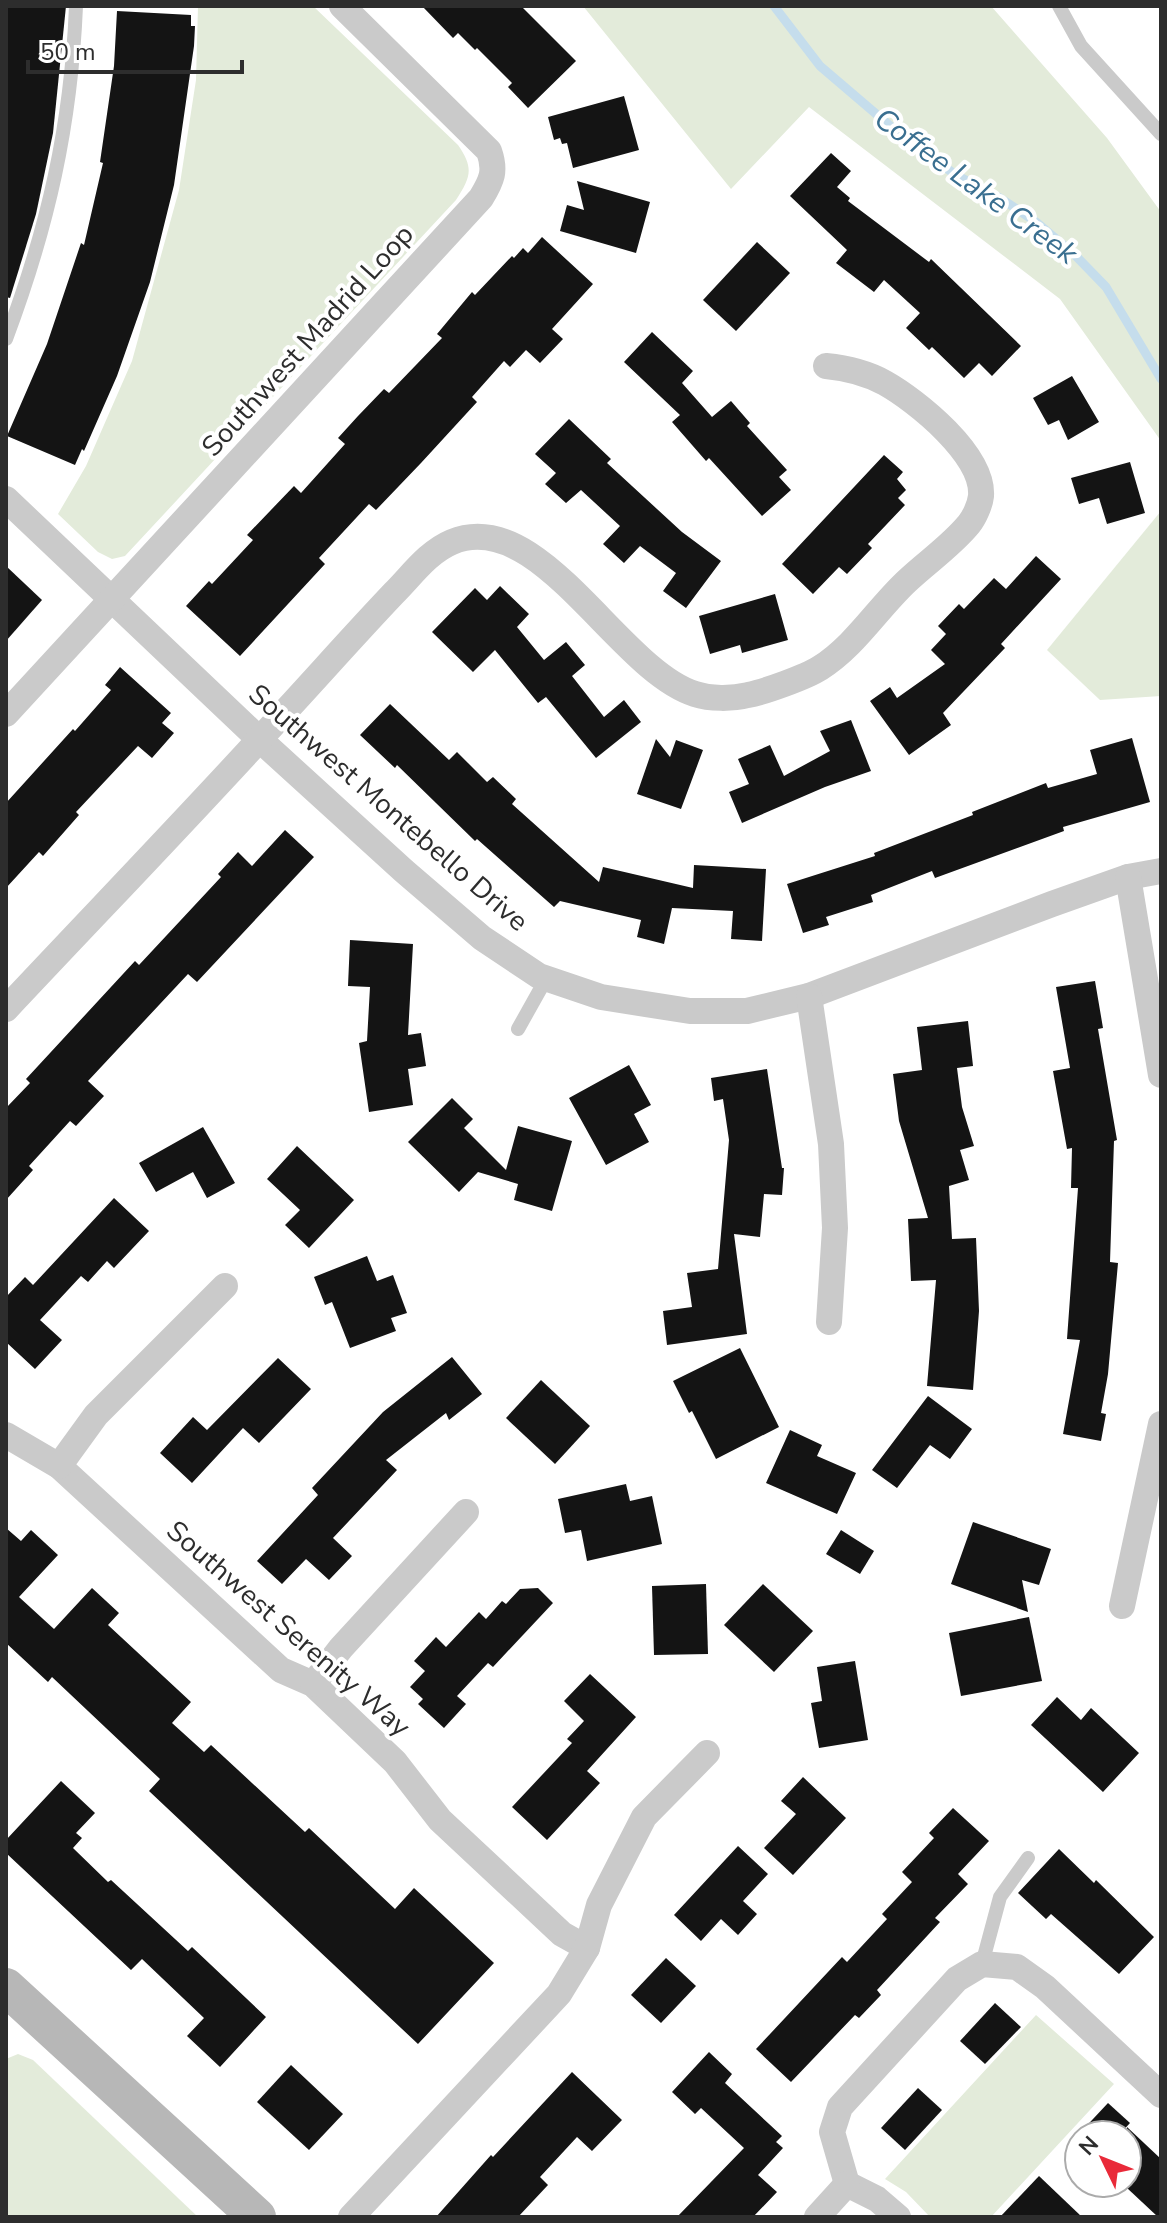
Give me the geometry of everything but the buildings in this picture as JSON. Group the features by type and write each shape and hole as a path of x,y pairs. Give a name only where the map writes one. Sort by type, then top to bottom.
{"street":[{"name":"Southwest Madrid Loop","path":"6,714 481,198 492,181 495,167 483,145 342,6"},
{"path":"6,1009 430,556 454,541 484,538 518,546 546,566 643,662 669,682 696,695 724,698 749,695 818,669 854,640 904,584 973,520 981,495 973,465 964,452 954,439 909,399 883,382 851,369 826,366"},
{"name":"Southwest Montebello Drive","path":"6,499 259,739 482,938 546,979 601,997 690,1011 747,1011 809,996 1128,877 1161,871"},
{"path":"1128,877 1161,1075"},
{"path":"809,996 831,1144 835,1228 829,1322"},
{"path":"59,1466 96,1415 225,1286"},
{"path":"1122,1606 1161,1424"},
{"name":"Southwest Serenity Way","path":"6,1435 59,1466 281,1670 313,1684 395,1762 440,1820 562,1934 587,1948"},
{"path":"313,1684 341,1648 466,1512"},
{"path":"351,2217 559,1994 587,1948 599,1905 644,1817 707,1753"},
{"path":"898,2217 877,2199 847,2184 832,2132 840,2107 957,1979 982,1964 1017,1967 1045,1987 1161,2095"},
{"path":"11,2002 257,2217"},
{"path":"817,2217 847,2184"}],"lane":[{"path":"6,339 29,277 52,195 69,107 76,6"},
{"path":"1059,6 1081,46 1161,134"},
{"path":"518,1029 546,979"},
{"path":"982,1964 1000,1897 1028,1858"}],"green space":[{"path":"198,6 313,6 458,145 467,160 469,172 456,200 125,556 112,559 98,552 58,514 86,466 132,361 179,190 196,80"},
{"path":"583,6 991,6 1107,138 1161,212 1161,441 1060,299 809,107 731,189"},
{"path":"1161,511 1161,696 1100,700 1047,650"},
{"path":"1036,2015 1114,2084 1082,2119 1063,2119 1063,2139 991,2217 930,2217 906,2192 885,2179"},
{"path":"18,2054 33,2060 198,2217 6,2217 6,2059"}],"waterway":[{"name":"Coffee Lake Creek","path":"774,6 820,66 909,142 956,175 1000,198 1036,222 1074,254 1106,287 1161,379"}]}
